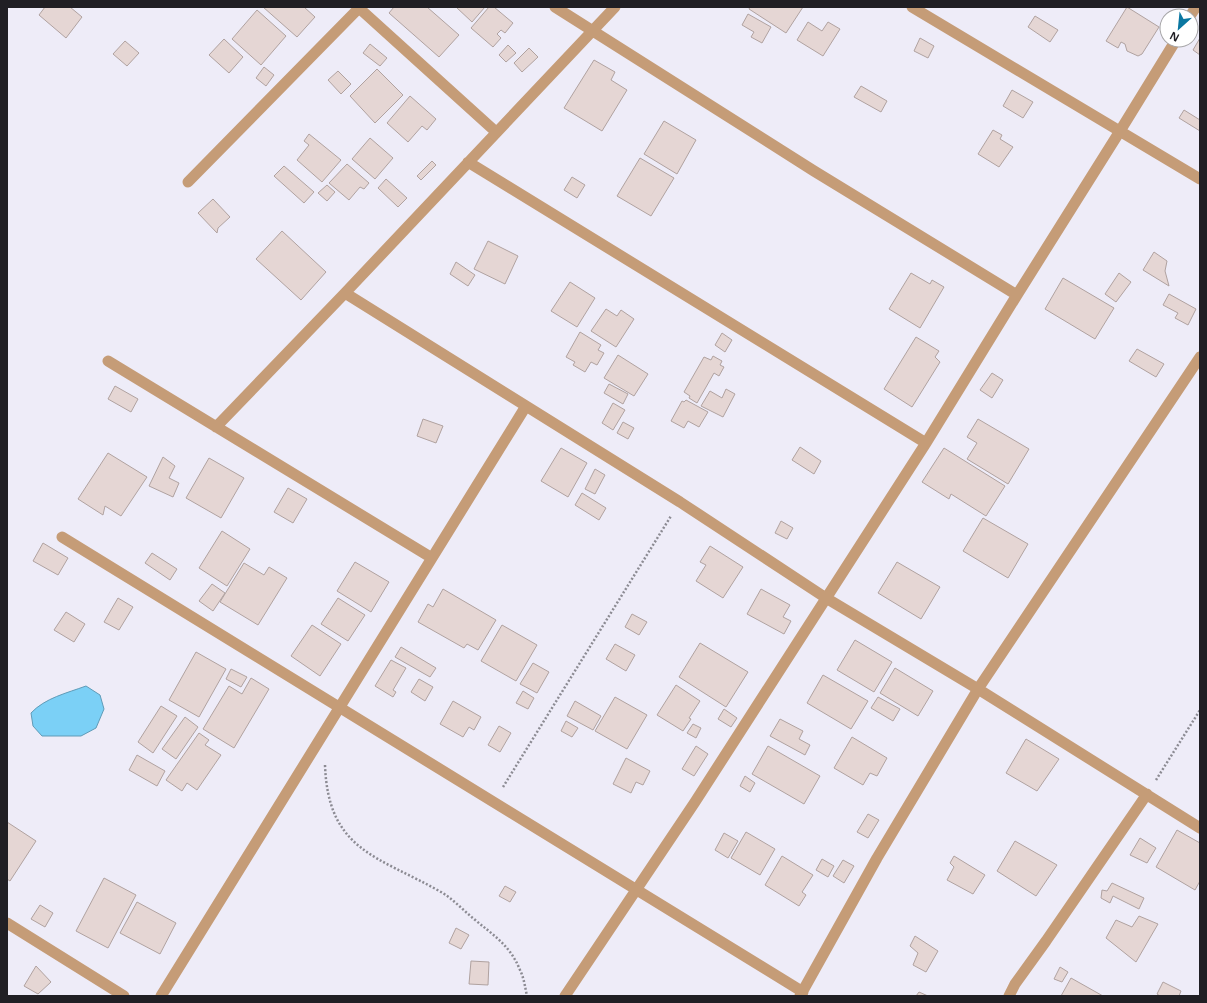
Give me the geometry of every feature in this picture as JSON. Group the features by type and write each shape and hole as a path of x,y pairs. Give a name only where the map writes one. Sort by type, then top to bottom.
{"street":[{"path":"555,7 592,32 814,171 1017,295"},
{"path":"216,427 345,293 615,7"},
{"path":"912,7 1200,179"},
{"path":"188,182 360,8 496,132"},
{"path":"565,996 634,890 695,802 926,443 1171,48"},
{"path":"468,162 926,443"},
{"path":"345,293 680,502 826,598 978,689 1200,828"},
{"path":"62,537 494,802 802,994 877,858 978,689 1200,357"},
{"path":"108,362 432,558"},
{"path":"161,996 526,406"},
{"path":"1009,996 1015,984 1147,794"},
{"path":"7,922 124,996"}],"path":[{"path":"494,802 680,502"},
{"path":"1147,794 1200,710"},
{"path":"326,758 326,785 330,804 338,822 352,840 363,851 443,893 504,943 513,955 521,970 527,996"}],"water":[{"path":"86,686 100,695 104,709 96,728 81,736 42,736 33,726 31,713 43,703"}],"building":[{"path":"45,7 70,7 82,17 66,38 39,15"},
{"path":"263,7 304,7 315,17 297,37"},
{"path":"394,7 427,7 459,35 439,57 389,13"},
{"path":"456,7 485,7 472,22"},
{"path":"489,7 494,7 513,23 505,33 501,30 497,34 501,38 493,47 471,28"},
{"path":"750,7 803,7 786,33 749,9"},
{"path":"1127,7 1159,27 1142,54 1138,56 1127,51 1125,44 1121,42 1118,48 1106,41"},
{"path":"257,10 286,36 261,65 232,39"},
{"path":"748,14 771,27 762,43 751,37 754,32 742,25"},
{"path":"1035,16 1058,30 1050,42 1028,27"},
{"path":"808,22 822,31 828,22 840,29 823,56 797,40"},
{"path":"920,38 934,46 928,58 914,51"},
{"path":"1200,38 1200,55 1193,50 1194,48 1199,48"},
{"path":"224,39 243,57 229,73 209,55"},
{"path":"125,41 139,53 127,66 113,54"},
{"path":"370,44 387,58 380,66 363,53"},
{"path":"508,45 516,53 506,62 499,55"},
{"path":"529,48 538,57 522,72 514,63"},
{"path":"594,60 615,72 611,80 627,90 602,131 564,108"},
{"path":"264,67 274,75 266,86 256,78"},
{"path":"377,69 403,95 375,123 350,96"},
{"path":"338,71 351,84 341,94 328,80"},
{"path":"861,86 887,101 881,112 854,97"},
{"path":"1012,90 1033,102 1023,118 1003,106"},
{"path":"410,96 436,119 427,130 422,126 408,142 387,123"},
{"path":"1184,110 1200,120 1200,131 1179,118"},
{"path":"664,121 696,140 677,174 644,154"},
{"path":"993,130 1002,135 1000,139 1013,147 999,167 978,154"},
{"path":"309,134 341,160 322,182 297,160 309,145 304,141"},
{"path":"370,138 393,158 375,179 352,159"},
{"path":"640,158 674,178 651,216 617,196"},
{"path":"432,161 436,165 421,180 417,176"},
{"path":"347,164 369,183 364,189 360,187 349,200 329,183"},
{"path":"284,166 314,192 304,203 274,176"},
{"path":"572,177 585,185 577,198 564,190"},
{"path":"386,179 407,198 398,207 378,188"},
{"path":"327,185 335,192 327,201 318,193"},
{"path":"213,199 230,217 218,228 217,233 198,213"},
{"path":"282,231 326,272 301,300 256,259"},
{"path":"488,241 518,256 505,284 474,269"},
{"path":"1154,252 1167,261 1165,271 1169,286 1143,270"},
{"path":"456,262 475,275 468,286 450,274"},
{"path":"911,273 930,284 932,280 944,287 920,328 889,309"},
{"path":"1119,273 1131,282 1116,302 1105,294"},
{"path":"1063,278 1114,308 1095,339 1045,309"},
{"path":"570,282 595,298 577,327 551,311"},
{"path":"1169,294 1196,309 1188,325 1175,318 1178,313 1163,305"},
{"path":"606,309 617,316 621,310 634,319 616,347 591,331"},
{"path":"580,332 601,345 598,350 604,353 597,365 591,362 585,372 573,365 575,362 566,357"},
{"path":"722,333 732,340 725,352 715,345"},
{"path":"916,337 939,351 935,357 940,362 912,407 884,389"},
{"path":"1137,349 1164,364 1156,377 1129,361"},
{"path":"618,355 648,374 634,396 604,378"},
{"path":"713,356 722,361 720,365 724,367 719,376 714,373 697,403 689,398 690,396 684,392 704,357 711,360"},
{"path":"992,373 1003,380 992,398 980,390"},
{"path":"609,384 628,394 623,404 604,393"},
{"path":"115,386 138,399 131,412 108,399"},
{"path":"726,389 735,394 723,417 701,406 710,391 722,398"},
{"path":"686,400 708,412 699,427 688,421 684,428 671,421 682,401 684,402"},
{"path":"613,403 625,410 613,430 602,423"},
{"path":"423,419 443,426 436,443 417,436"},
{"path":"978,419 1029,449 1008,484 967,459 977,443 967,437"},
{"path":"623,422 634,428 628,439 617,433"},
{"path":"800,447 821,461 814,474 792,460"},
{"path":"561,448 587,463 568,497 541,481"},
{"path":"944,448 1005,486 986,516 951,494 949,499 922,482"},
{"path":"108,453 147,477 121,516 105,506 103,515 78,499"},
{"path":"163,457 175,466 169,478 179,483 173,497 149,486"},
{"path":"209,458 244,478 221,518 186,498"},
{"path":"595,469 605,475 595,494 585,489"},
{"path":"288,488 307,499 293,523 274,512"},
{"path":"582,493 606,508 599,520 575,505"},
{"path":"983,518 1028,544 1008,578 963,551"},
{"path":"781,521 793,528 787,539 775,533"},
{"path":"222,531 250,549 227,586 199,568"},
{"path":"43,543 68,558 58,575 33,561"},
{"path":"710,546 743,567 723,598 696,581 706,565 700,562"},
{"path":"152,553 177,569 170,580 145,563"},
{"path":"355,562 389,582 371,612 337,591"},
{"path":"897,562 940,587 921,619 878,593"},
{"path":"244,563 264,575 269,567 287,578 258,625 220,602"},
{"path":"212,584 225,593 213,611 199,601"},
{"path":"443,589 496,620 478,650 467,644 464,648 418,622 428,604 433,607"},
{"path":"761,589 790,605 783,617 791,621 784,634 747,614"},
{"path":"118,598 133,607 119,630 104,622"},
{"path":"338,598 365,615 348,641 321,624"},
{"path":"66,612 85,624 74,642 54,630"},
{"path":"632,614 647,622 639,635 625,627"},
{"path":"312,625 341,644 320,676 291,656"},
{"path":"502,625 537,645 516,681 481,661"},
{"path":"855,640 892,662 874,692 837,670"},
{"path":"700,643 748,672 726,707 679,677"},
{"path":"615,644 635,655 626,671 606,659"},
{"path":"401,647 436,668 430,677 395,657"},
{"path":"196,652 226,669 199,717 169,700"},
{"path":"391,660 406,668 393,690 396,692 393,697 375,686"},
{"path":"533,663 549,672 537,693 520,684"},
{"path":"895,668 933,691 918,716 880,693"},
{"path":"231,669 247,677 241,687 226,679"},
{"path":"823,675 868,701 851,729 807,703"},
{"path":"251,678 269,689 234,748 203,729 229,686 242,694"},
{"path":"419,679 433,687 425,701 411,692"},
{"path":"676,685 700,701 683,731 657,715"},
{"path":"523,691 534,698 528,709 516,703"},
{"path":"615,697 647,715 627,749 595,731"},
{"path":"878,697 900,709 893,721 871,708"},
{"path":"453,701 481,717 474,730 469,727 463,737 440,724"},
{"path":"575,701 601,716 593,730 567,716"},
{"path":"161,706 177,716 153,753 138,742"},
{"path":"724,709 737,718 731,727 718,719"},
{"path":"185,717 198,727 176,759 162,749"},
{"path":"780,719 803,731 799,739 810,745 805,755 770,736"},
{"path":"566,721 578,728 572,737 561,731"},
{"path":"693,724 701,728 696,738 687,733"},
{"path":"499,726 511,733 500,752 488,745"},
{"path":"199,733 209,740 205,745 221,755 197,790 187,783 182,791 166,780"},
{"path":"852,737 887,758 877,776 870,773 863,785 834,768"},
{"path":"1026,739 1059,759 1037,791 1006,773"},
{"path":"696,746 708,754 694,776 682,769"},
{"path":"768,746 820,776 804,804 752,774"},
{"path":"137,755 165,771 157,786 129,770"},
{"path":"626,758 650,771 643,785 636,782 631,793 613,784"},
{"path":"745,776 755,783 750,792 740,786"},
{"path":"868,814 879,820 868,838 857,832"},
{"path":"7,822 36,841 10,881 7,879"},
{"path":"1177,830 1200,843 1200,881 1195,890 1156,867"},
{"path":"746,832 775,849 760,875 731,858"},
{"path":"724,833 738,841 728,858 715,850"},
{"path":"1140,838 1156,848 1147,863 1130,855"},
{"path":"1015,841 1057,865 1036,896 997,871"},
{"path":"782,856 813,875 802,892 806,895 799,906 765,885"},
{"path":"954,856 985,875 973,894 947,880 954,867 950,863"},
{"path":"822,859 834,866 828,877 816,870"},
{"path":"843,860 854,866 844,883 833,876"},
{"path":"104,878 136,895 108,948 76,931"},
{"path":"1112,883 1144,898 1139,909 1113,896 1110,903 1101,898 1102,890 1107,891"},
{"path":"505,886 516,892 510,902 499,896"},
{"path":"137,902 176,923 160,954 120,933"},
{"path":"40,905 53,913 45,927 31,919"},
{"path":"1139,916 1158,924 1136,962 1106,938 1116,920 1132,927"},
{"path":"456,928 469,935 461,949 449,943"},
{"path":"915,936 938,951 926,972 913,965 918,953 910,946"},
{"path":"471,961 489,962 488,985 469,984"},
{"path":"36,966 51,982 38,994 24,986"},
{"path":"1060,967 1068,972 1062,982 1054,979"},
{"path":"1071,978 1103,996 1061,996"},
{"path":"1163,982 1181,991 1179,996 1160,996 1157,994"},
{"path":"919,992 928,996 916,996"}]}
